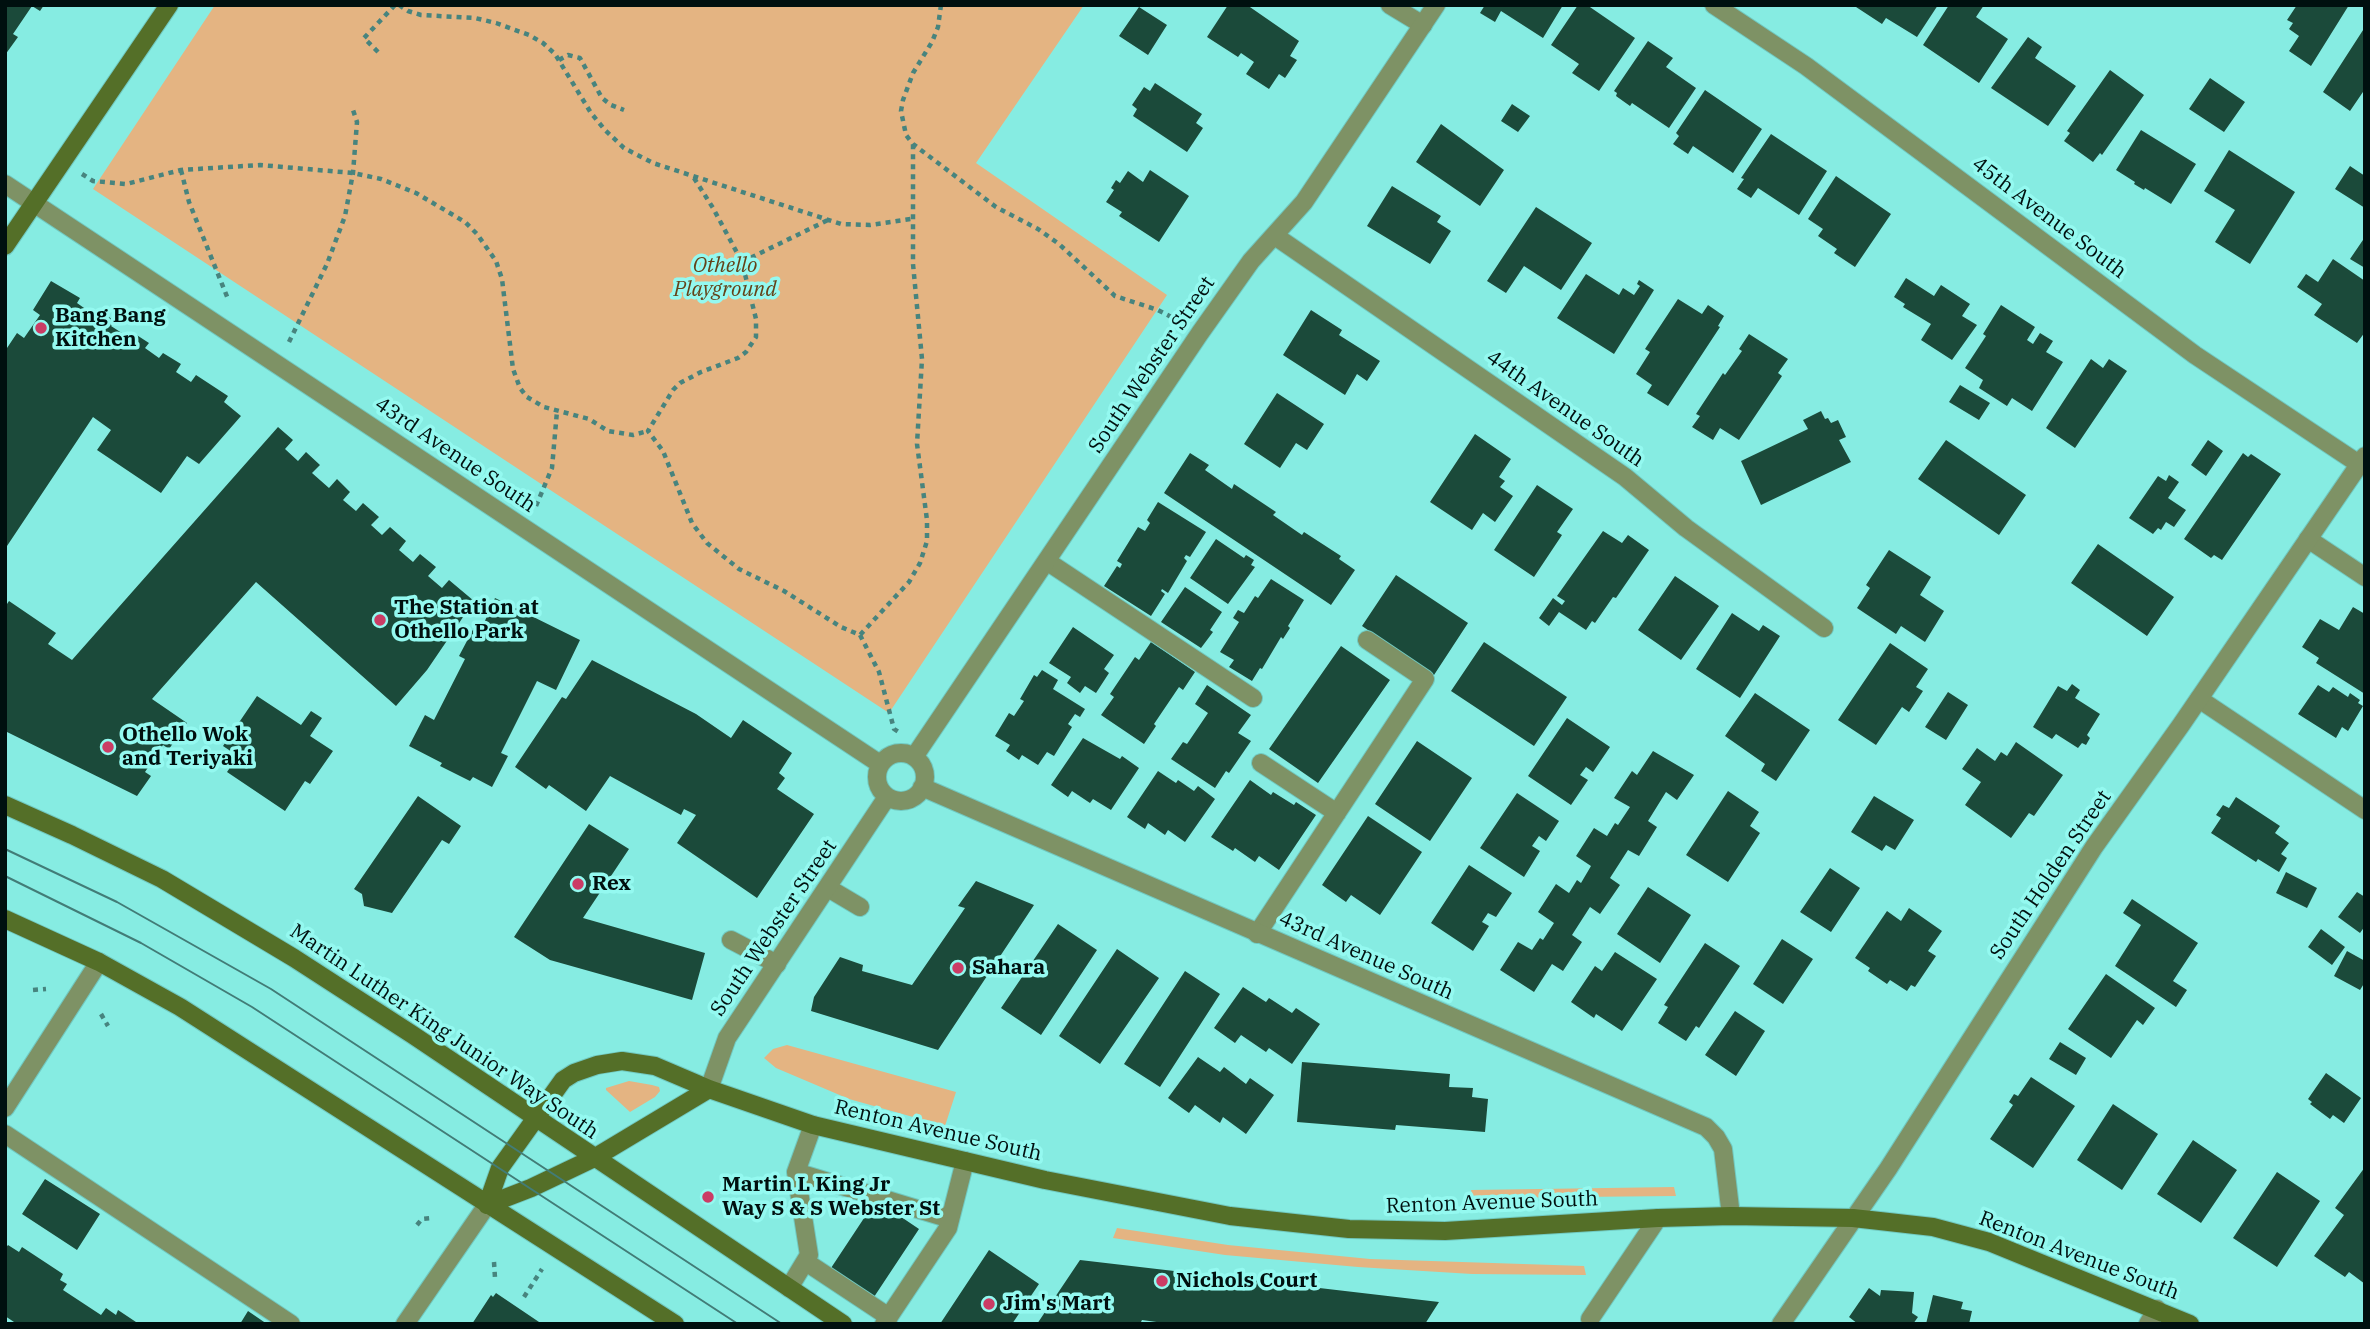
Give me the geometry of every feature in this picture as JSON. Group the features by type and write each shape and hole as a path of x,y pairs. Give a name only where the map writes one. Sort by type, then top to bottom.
{"main road":[{"path":"5,246 169,5"},
{"name":"Martin Luther King Junior Way South","path":"5,805 117,856 205,904 358,999 843,1324"},
{"path":"5,919 99,962 218,1031 676,1324"},
{"name":"Renton Avenue South","path":"487,1205 500,1168 563,1080 597,1065 622,1061 655,1066 709,1089 813,1125 1045,1180 1230,1216 1349,1229 1445,1231 1731,1216 1853,1218 1933,1227 1989,1242 2152,1317 2190,1324"},
{"path":"487,1205 531,1188 594,1158 709,1089"}],"street":[{"path":"1390,5 1423,25"},
{"name":"South Webster Street","path":"918,751 1200,333 1251,261 1304,202 1436,5"},
{"name":"45th Avenue South","path":"1714,5 1806,66 2194,355 2362,460"},
{"name":"43rd Avenue South","path":"5,184 880,764"},
{"name":"44th Avenue South","path":"1275,236 1625,477 1686,528 1824,628"},
{"name":"South Holden Street","path":"1781,1324 1888,1170 2094,847 2362,460"},
{"path":"2308,538 2365,577"},
{"path":"1048,562 1253,698"},
{"path":"1257,934 1425,679 1367,640"},
{"path":"2199,699 2365,810"},
{"path":"918,751 924,772 922,787 914,797 905,800 887,797 877,782 880,764 896,754 918,751"},
{"path":"1261,763 1337,813"},
{"name":"43rd Avenue South","path":"922,787 1706,1127 1723,1149 1731,1216"},
{"name":"South Webster Street","path":"709,1089 727,1038 887,797"},
{"path":"828,888 860,907"},
{"path":"731,940 777,964"},
{"path":"5,1108 99,962"},
{"path":"789,1288 809,1255 796,1172 813,1125"},
{"path":"5,1135 291,1324"},
{"path":"806,1262 887,1320 948,1228 965,1161"},
{"path":"796,1172 950,1219"},
{"path":"405,1324 487,1205"},
{"path":"1590,1319 1658,1218"}],"path":[{"path":"378,52 364,38 397,5 421,15 475,18 511,28 543,43 559,60 591,113 614,140 635,155 694,178 828,220 870,225 911,219"},
{"path":"941,5 938,27 913,73 903,100 903,125 913,144 996,208 1038,229 1059,244 1115,296 1158,310 1200,333"},
{"path":"559,60 568,55 580,58 602,98 624,110"},
{"path":"278,365 327,264 345,216 353,173 357,122 353,110"},
{"path":"860,635 909,582 920,563 927,541 927,520 917,444 922,342 912,264 913,144"},
{"path":"63,162 93,181 126,184 181,170 260,165 353,173 416,193 448,210 477,233 496,261 502,279 508,347 520,388 535,402 557,411 575,413 608,431 633,435 648,431 680,383 738,358 746,352 756,337 756,318 742,262 694,178"},
{"path":"181,170 189,202 244,343"},
{"path":"742,262 828,220"},
{"path":"524,528 543,494 552,468 557,411"},
{"path":"648,431 663,451 692,523 707,543 739,569 860,635 879,672 894,729 918,751"},
{"path":"33,990 46,989"},
{"path":"100,1014 108,1026"},
{"path":"417,1224 422,1219 432,1217"},
{"path":"494,1262 495,1278"},
{"path":"524,1297 542,1269"}],"green space":[{"name":"Othello Playground","path":"215,5 1084,5 976,163 1167,295 889,713 93,189"},
{"path":"787,1045 956,1092 945,1126 849,1099 776,1068 764,1058 773,1049"},
{"path":"629,1081 659,1087 660,1091 630,1112 606,1090"},
{"path":"1674,1187 1676,1196 1473,1198 1471,1190"},
{"path":"1117,1228 1228,1245 1370,1259 1584,1266 1586,1275 1472,1274 1225,1255 1113,1238"}],"building":[{"path":"5,5 44,5 40,11 32,6 13,34 18,37 5,55"},
{"path":"1228,5 1247,5 1299,41 1290,56 1297,60 1285,78 1279,74 1269,89 1246,74 1254,62 1241,53 1238,57 1207,37"},
{"path":"1485,5 1563,5 1543,38 1501,11 1495,22 1480,13"},
{"path":"1578,5 1587,5 1635,38 1599,91 1572,73 1579,64 1551,45"},
{"path":"1938,5 1917,37 1886,18 1882,24 1856,7"},
{"path":"1949,5 1984,5 1976,17 2008,39 1979,83 1923,45"},
{"path":"2297,5 2349,5 2311,66 2289,51 2299,36 2289,29 2293,23 2287,20"},
{"path":"1139,7 1167,25 1148,55 1119,36"},
{"path":"2365,27 2365,89 2350,111 2323,92"},
{"path":"2028,37 2042,47 2035,58 2076,86 2048,126 1991,88"},
{"path":"1648,41 1673,58 1666,67 1696,88 1669,128 1632,103 1630,106 1616,96 1614,91"},
{"path":"2110,70 2144,95 2102,155 2100,153 2093,162 2064,141 2070,133 2067,131"},
{"path":"2210,78 2245,102 2224,132 2189,109"},
{"path":"1155,83 1202,114 1196,123 1203,128 1187,152 1133,116 1137,109 1132,105 1144,87 1150,91"},
{"path":"1705,90 1762,129 1733,173 1693,146 1688,154 1673,144 1679,136 1676,133"},
{"path":"1512,104 1530,116 1518,132 1501,121"},
{"path":"1441,124 1504,170 1480,206 1416,162"},
{"path":"2141,130 2196,164 2171,204 2134,184 2135,182 2116,170"},
{"path":"1771,134 1827,171 1799,215 1758,188 1751,198 1737,189 1744,179 1741,178"},
{"path":"2229,150 2295,192 2250,264 2215,242 2235,210 2204,191"},
{"path":"2350,166 2365,176 2365,208 2335,189"},
{"path":"1150,170 1189,196 1159,242 1119,216 1122,212 1106,202 1114,190 1111,188 1116,180 1120,183 1128,171 1143,182"},
{"path":"1836,176 1891,214 1855,267 1834,253 1837,249 1818,236 1823,229 1808,219"},
{"path":"1392,186 1441,216 1437,222 1451,231 1430,264 1367,226"},
{"path":"1536,207 1592,243 1561,290 1524,266 1506,293 1487,281"},
{"path":"2365,237 2365,268 2350,259"},
{"path":"2333,259 2365,281 2365,332 2357,343 2314,315 2322,304 2297,287 2306,274 2318,282"},
{"path":"1586,274 1619,295 1623,288 1634,295 1640,286 1637,284 1639,280 1654,290 1614,354 1557,318"},
{"path":"1906,278 1934,296 1941,285 1970,304 1962,316 1977,325 1952,360 1921,340 1931,324 1903,307 1905,304 1894,297"},
{"path":"51,281 80,298 77,303 94,315 98,310 115,321 111,326 128,337 132,332 149,343 145,348 159,358 163,353 181,364 176,372 191,382 196,375 228,396 224,402 241,416 199,464 187,456 161,493 97,450 111,430 93,417 5,549 5,351 17,333 24,338 40,315 33,310"},
{"path":"1678,299 1702,314 1708,305 1724,316 1718,326 1720,327 1668,406 1647,393 1652,385 1636,374 1650,352 1645,349"},
{"path":"2001,305 2035,327 2027,340 2033,344 2040,333 2053,341 2046,352 2063,362 2032,411 2012,398 2007,406 1979,388 1983,380 1965,368 1986,336 1983,334"},
{"path":"1311,310 1342,330 1339,335 1380,361 1367,381 1357,374 1345,395 1283,355"},
{"path":"1749,334 1788,359 1778,373 1782,376 1739,440 1720,428 1713,440 1692,427 1700,416 1696,414 1723,373 1725,375 1742,351 1739,349"},
{"path":"2091,359 2103,368 2109,359 2127,371 2075,448 2046,428"},
{"path":"1960,385 1990,403 1979,420 1949,402"},
{"path":"1277,393 1324,424 1307,450 1296,443 1280,468 1244,444"},
{"path":"1821,411 1831,423 1838,420 1846,437 1839,440 1851,462 1761,505 1741,461 1808,429 1803,420"},
{"name":"The Station at Othello Park","path":"278,427 293,440 285,449 298,461 306,452 320,465 312,473 329,488 337,479 350,492 343,500 356,511 363,503 379,517 371,525 382,535 390,527 406,541 399,550 413,562 420,554 436,567 428,576 442,588 449,580 474,601 427,670 396,706 256,582 152,699 187,723 169,749 163,745 145,772 151,776 137,796 5,731 5,607 9,601 56,633 48,644 72,660"},
{"path":"1475,434 1511,459 1499,477 1505,481 1500,487 1513,496 1495,522 1483,513 1472,530 1430,502"},
{"path":"1946,440 2026,495 1999,535 1918,479"},
{"path":"2208,440 2223,451 2206,476 2191,465"},
{"path":"1190,453 1209,465 1205,470 1232,489 1234,484 1276,512 1273,515 1302,535 1304,532 1341,556 1339,559 1355,570 1331,605 1164,493"},
{"path":"2243,453 2248,457 2251,454 2281,474 2222,560 2214,555 2211,558 2184,539"},
{"path":"2169,475 2179,482 2168,498 2186,510 2174,527 2166,522 2161,530 2158,528 2153,534 2129,518 2158,476 2166,481"},
{"path":"1537,485 1573,509 1557,532 1562,535 1534,577 1494,550"},
{"path":"1158,502 1206,532 1190,557 1186,555 1184,558 1187,561 1168,593 1162,589 1165,594 1151,616 1104,586 1117,566 1120,568 1122,564 1117,561 1138,527 1145,531 1150,523 1147,520"},
{"path":"1603,531 1622,543 1628,535 1649,550 1616,598 1613,597 1595,623 1592,621 1586,630 1559,612 1549,626 1539,618 1553,598 1562,605 1565,601 1557,596"},
{"path":"1216,539 1244,558 1246,555 1254,560 1251,565 1255,567 1228,604 1190,578"},
{"path":"2098,544 2174,597 2147,636 2071,583"},
{"path":"1889,550 1931,577 1920,595 1944,611 1925,642 1901,626 1896,634 1857,608 1870,588 1866,585"},
{"path":"1396,575 1468,623 1434,675 1362,626"},
{"path":"1675,576 1719,606 1681,660 1638,630"},
{"path":"1271,579 1304,600 1283,639 1281,637 1252,681 1229,667 1234,660 1220,652 1239,622 1233,618 1238,610 1244,613"},
{"path":"1185,587 1222,612 1210,630 1213,632 1201,648 1161,622"},
{"path":"495,598 580,640 556,690 537,681 501,753 508,756 492,787 473,777 470,781 409,746 425,715 434,720 465,659 459,656 477,622 484,623"},
{"path":"2353,607 2365,614 2365,694 2316,663 2319,658 2302,647 2320,619 2339,630"},
{"path":"1732,613 1759,631 1763,625 1780,636 1740,698 1696,669"},
{"path":"1073,627 1114,655 1104,669 1109,673 1096,693 1085,686 1080,693 1067,683 1071,677 1049,663"},
{"path":"1151,642 1195,672 1183,690 1179,687 1144,744 1101,715 1114,697 1110,694 1135,657 1139,660"},
{"path":"1484,642 1567,697 1534,746 1451,691"},
{"path":"1890,643 1928,669 1916,687 1923,691 1909,712 1902,707 1876,745 1838,720"},
{"path":"1341,646 1390,680 1318,783 1269,749"},
{"path":"592,660 696,714 731,738 743,720 792,753 779,773 785,778 777,789 814,814 757,898 677,843 696,815 684,809 681,815 610,776 586,811 549,785 546,789 515,767 562,697 566,699"},
{"path":"1042,670 1058,680 1053,689 1085,709 1080,717 1075,714 1068,724 1072,727 1054,756 1047,752 1038,765 1022,755 1019,760 1006,751 1010,745 995,736 1009,713 1014,716 1024,701 1020,699 1034,675 1037,677"},
{"path":"2072,684 2080,690 2075,698 2100,714 2087,735 2090,738 2086,745 2082,743 2078,748 2056,734 2052,739 2033,727 2058,686 2067,691"},
{"path":"1207,685 1251,715 1238,733 1251,741 1215,788 1171,759 1183,742 1187,744 1208,713 1195,704"},
{"path":"2318,685 2329,692 2333,687 2348,697 2350,693 2360,700 2358,703 2363,706 2348,731 2342,727 2336,738 2298,714"},
{"path":"1948,692 1968,705 1946,740 1925,727"},
{"path":"1755,693 1810,730 1776,781 1761,771 1765,764 1725,736"},
{"path":"257,696 301,725 311,711 322,718 310,736 333,751 310,784 305,781 285,811 227,772 238,756 223,746"},
{"path":"1567,718 1610,747 1593,772 1586,767 1580,775 1588,780 1571,805 1528,776"},
{"path":"1083,738 1120,759 1122,756 1139,768 1111,810 1093,799 1090,803 1072,791 1068,797 1051,785"},
{"path":"1417,741 1472,778 1430,841 1375,804"},
{"path":"2016,742 2063,775 2034,816 2029,813 2011,838 1965,805 1981,782 1962,769 1977,748 1995,761 2001,752 2007,756"},
{"path":"1653,751 1694,775 1677,800 1666,792 1648,821 1657,827 1639,856 1628,850 1610,878 1620,885 1600,914 1590,907 1572,935 1582,942 1563,971 1552,964 1534,992 1500,970 1518,942 1532,950 1540,938 1543,940 1554,923 1538,912 1556,884 1569,893 1577,880 1581,883 1591,866 1576,856 1594,828 1607,836 1615,823 1618,825 1630,807 1614,798 1632,771 1637,775"},
{"path":"1158,771 1194,791 1198,786 1215,799 1185,842 1168,830 1165,835 1148,823 1145,829 1127,817"},
{"path":"1250,780 1271,795 1273,792 1294,805 1296,802 1316,815 1279,870 1259,856 1255,862 1235,848 1233,851 1211,837"},
{"path":"1728,791 1759,812 1750,826 1760,833 1728,882 1686,855"},
{"path":"1517,793 1559,821 1546,841 1539,836 1532,846 1540,851 1524,877 1480,848"},
{"path":"418,796 461,826 449,844 442,840 392,913 364,906 362,894 354,889"},
{"path":"1874,796 1914,820 1895,850 1886,845 1882,851 1851,832"},
{"path":"2236,797 2280,826 2275,833 2289,843 2281,854 2287,858 2279,872 2258,859 2256,862 2211,833 2221,818 2216,815 2223,805 2229,808"},
{"path":"1368,816 1422,852 1380,915 1351,895 1346,902 1322,885"},
{"name":"Rex","path":"589,824 629,849 583,918 705,953 692,1000 550,960 514,937"},
{"path":"1469,865 1512,893 1496,917 1488,913 1482,922 1489,926 1473,951 1431,923"},
{"path":"1830,868 1860,888 1831,932 1800,912"},
{"path":"2286,872 2317,888 2307,908 2276,893"},
{"name":"Sahara","path":"976,881 1034,905 938,1050 811,1011 814,997 840,957 863,965 862,971 912,985 965,908 958,906"},
{"path":"1648,887 1691,915 1660,963 1617,934"},
{"path":"2357,892 2365,897 2365,926 2360,933 2338,917"},
{"path":"2132,899 2198,943 2173,981 2187,990 2176,1007 2115,966 2141,925 2123,913"},
{"path":"1909,908 1942,931 1928,951 1936,956 1915,987 1911,985 1907,991 1890,980 1887,984 1855,958 1887,911 1901,921"},
{"path":"1058,924 1097,950 1041,1035 1001,1008"},
{"path":"2321,929 2345,947 2332,965 2308,947"},
{"path":"1782,939 1813,959 1783,1004 1753,984"},
{"path":"1705,943 1740,966 1699,1028 1696,1026 1686,1041 1658,1023 1668,1007 1664,1005"},
{"path":"1117,949 1159,978 1100,1064 1059,1036"},
{"path":"2347,951 2365,961 2365,982 2360,990 2334,976"},
{"path":"1615,952 1657,979 1622,1031 1596,1014 1594,1018 1571,1002 1595,966 1602,971"},
{"path":"1185,971 1220,994 1160,1087 1124,1064"},
{"path":"2106,974 2155,1008 2143,1025 2137,1020 2111,1058 2068,1029"},
{"path":"1243,987 1266,1002 1269,998 1292,1013 1296,1008 1320,1024 1292,1064 1269,1048 1266,1052 1241,1035 1235,1043 1214,1028"},
{"path":"1735,1011 1765,1031 1736,1076 1705,1055"},
{"path":"2060,1042 2086,1058 2076,1075 2049,1059"},
{"path":"1198,1057 1220,1072 1224,1067 1246,1084 1250,1078 1274,1095 1246,1134 1223,1117 1220,1123 1195,1105 1189,1113 1168,1098"},
{"path":"1302,1062 1450,1074 1449,1087 1473,1088 1472,1097 1488,1099 1485,1132 1396,1125 1395,1130 1297,1122"},
{"path":"2326,1073 2361,1098 2344,1123 2333,1115 2330,1119 2310,1104 2312,1102 2308,1099"},
{"path":"2031,1077 2075,1106 2033,1168 1990,1139 2013,1105 2009,1102 2014,1094 2018,1096"},
{"path":"2113,1104 2158,1134 2122,1190 2077,1160"},
{"path":"2193,1140 2237,1170 2201,1223 2157,1194"},
{"path":"2365,1167 2365,1284 2349,1272 2345,1277 2314,1256 2344,1215 2335,1208"},
{"path":"2277,1172 2320,1201 2277,1267 2233,1238"},
{"path":"45,1179 100,1214 77,1250 22,1214"},
{"path":"876,1200 919,1229 874,1297 831,1268"},
{"path":"8,1245 19,1252 22,1247 63,1274 60,1280 67,1284 63,1290 101,1315 106,1308 116,1315 118,1310 139,1324 17,1324 5,1316 5,1249"},
{"name":"Jim's Mart","path":"989,1250 1039,1284 1012,1324 940,1324"},
{"name":"Nichols Court","path":"1080,1260 1439,1302 1425,1324 1171,1324 1142,1320 1140,1324 1037,1324"},
{"path":"1869,1288 1880,1296 1881,1290 1914,1292 1912,1313 1918,1317 1913,1324 1858,1324 1849,1317"},
{"path":"496,1293 542,1324 472,1324 491,1295 493,1297"},
{"path":"1933,1295 1963,1302 1961,1309 1972,1311 1969,1324 1926,1324"},
{"path":"248,1311 267,1324 240,1324"}],"tram line":[{"path":"5,849 117,902 271,989 782,1324"},
{"path":"5,876 141,943 252,1007 738,1324"}],"place":[{"name":"Bang Bang Kitchen","path":"41,328"},
{"name":"The Station at Othello Park","path":"380,620"},
{"name":"Othello Wok and Teriyaki","path":"108,747"},
{"name":"Rex","path":"578,884"},
{"name":"Sahara","path":"958,968"},
{"name":"Martin L King Jr Way S & S Webster St","path":"708,1197"},
{"name":"Nichols Court","path":"1162,1281"},
{"name":"Jim's Mart","path":"989,1304"}]}
